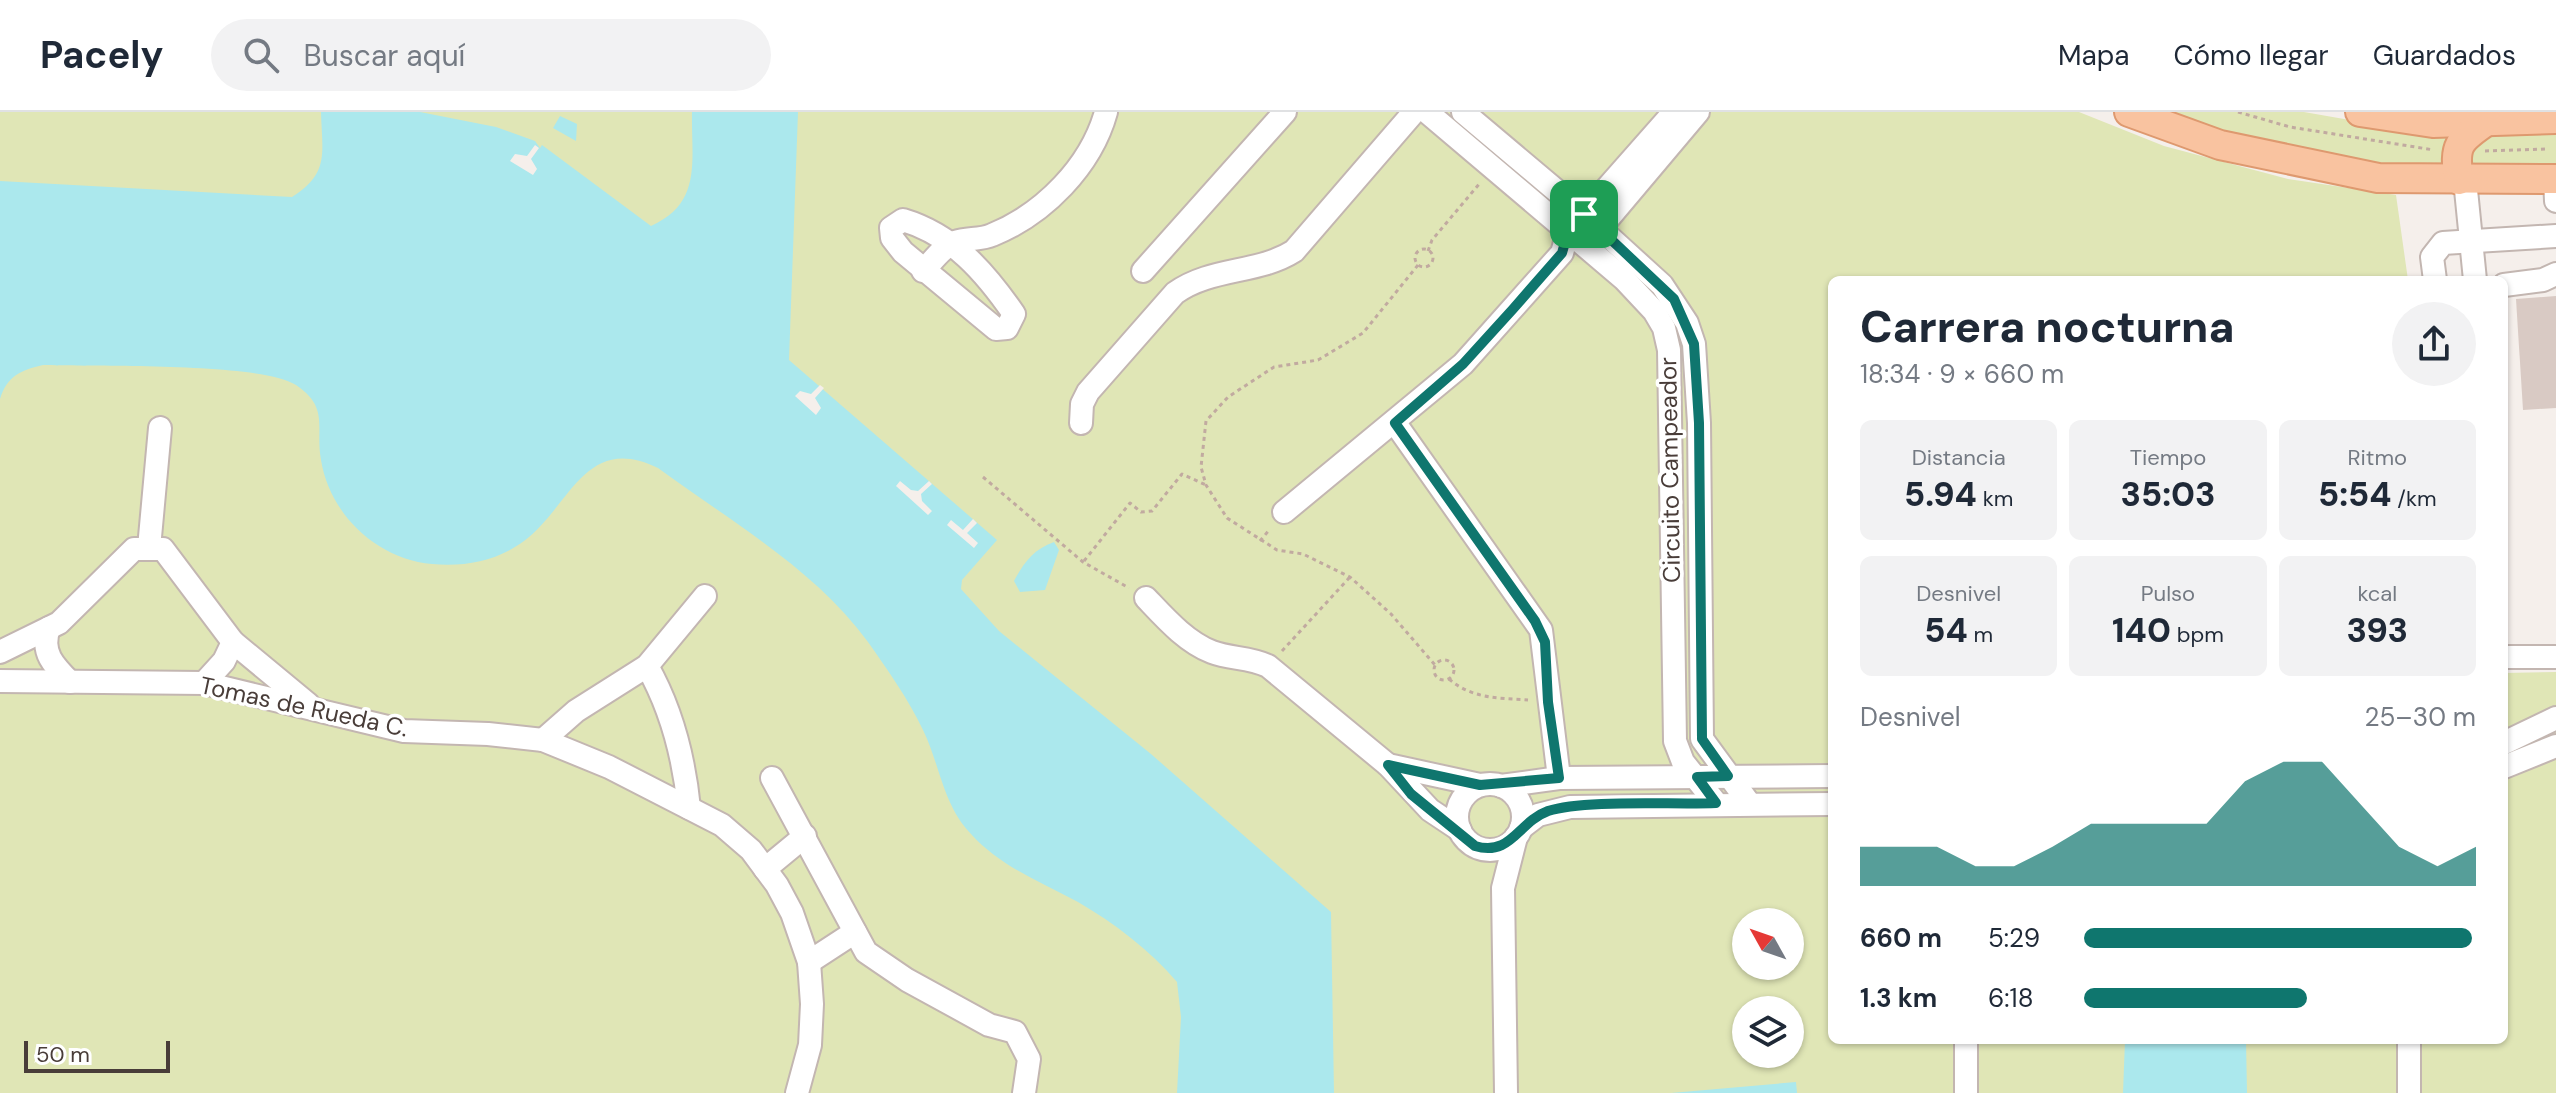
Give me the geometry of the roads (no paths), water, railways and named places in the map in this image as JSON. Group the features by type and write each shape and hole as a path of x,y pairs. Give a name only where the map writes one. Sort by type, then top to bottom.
{"main road":[{"path":"2129,112 2220,145 2378,178 2556,186"},
{"path":"2360,112 2433,123 2556,119"},
{"path":"2462,180 2455,159 2458,145 2487,121"}],"street":[{"path":"923,271 952,243 991,236 1043,204 1071,177 1090,151 1106,112"},
{"path":"1143,271 1285,112"},
{"path":"1081,423 1082,404 1088,392 1175,293 1190,282 1279,261 1294,251 1414,112"},
{"name":"Circuito Campeador","path":"1427,112 1493,168 1572,243 1654,311 1664,328 1669,350 1675,741 1683,762 1716,803"},
{"path":"1463,112 1584,214"},
{"path":"1284,512 1463,364 1572,243 1584,214 1674,112"},
{"path":"1572,243 1601,229 1698,112"},
{"path":"2462,180 2475,276"},
{"name":"Circuito Campeador","path":"1584,214 1674,299 1694,344 1699,423 1702,739 1749,803"},
{"path":"903,220 918,224 952,243 974,263 1014,314 1007,328 996,329 923,271 892,238 894,223 903,220"},
{"path":"946,290 974,263 991,236"},
{"path":"2434,276 2432,257 2435,248 2443,243 2556,236"},
{"path":"2508,284 2543,280 2556,274"},
{"path":"1654,311 1674,299"},
{"path":"1395,423 1541,630 1545,642 1548,702 1559,778"},
{"path":"149,548 160,428"},
{"path":"1670,491 1698,493"},
{"path":"0,652 59,623 134,549 163,549 233,642 312,708"},
{"path":"543,740 576,711 647,666 705,596"},
{"path":"1146,598 1166,620 1211,652 1255,659 1268,666 1388,765 1411,794 1467,838 1497,849 1538,815 1570,807 1828,804"},
{"path":"49,628 45,639 47,654 70,682"},
{"path":"204,683 224,661 233,642"},
{"path":"2508,657 2556,657"},
{"path":"647,666 661,691 684,764 689,808"},
{"name":"Tomas de Rueda C.","path":"0,681 204,683 404,731 488,734 543,740 609,767 722,825 751,850 765,869 792,913 809,962 812,1004 810,1045 797,1093"},
{"path":"2508,741 2556,718"},
{"path":"1645,778 1660,765 1675,741"},
{"path":"2514,764 2556,746"},
{"path":"1388,765 1491,785 1517,798 1522,807 1503,888 1506,1093"},
{"path":"1503,888 1457,820 1462,798 1491,785 1559,778 1828,776"},
{"path":"772,778 866,952 907,980 989,1025 1015,1032 1029,1059 1024,1093"},
{"path":"765,869 805,836"},
{"path":"809,962 855,932"},
{"path":"1966,1044 1966,1093"},
{"path":"2409,1044 2409,1093"}],"water":[{"path":"321,112 420,112 496,127 535,141 540,148 542,145 651,226 668,216 687,192 692,163 692,112 798,112 789,360 997,540 962,580 961,589 999,631 1151,754 1331,912 1334,1093 1177,1093 1181,1017 1177,982 1143,948 1105,919 1021,872 983,846 954,810 929,743 911,707 847,616 797,569 658,468 633,459 613,459 596,466 581,478 540,527 514,548 480,561 432,564 393,553 375,543 346,516 326,480 321,460 317,410 307,393 296,385 249,372 214,369 43,365 16,375 0,399 0,181 292,197 313,179 318,170 322,151"},
{"path":"560,116 577,124 576,141 553,128"},
{"path":"1054,542 1059,550 1045,590 1020,592 1014,581 1022,568 1035,552"},
{"path":"2125,1044 2246,1044 2247,1093 2123,1093"},
{"path":"1796,1082 1797,1093 1671,1093"}]}
